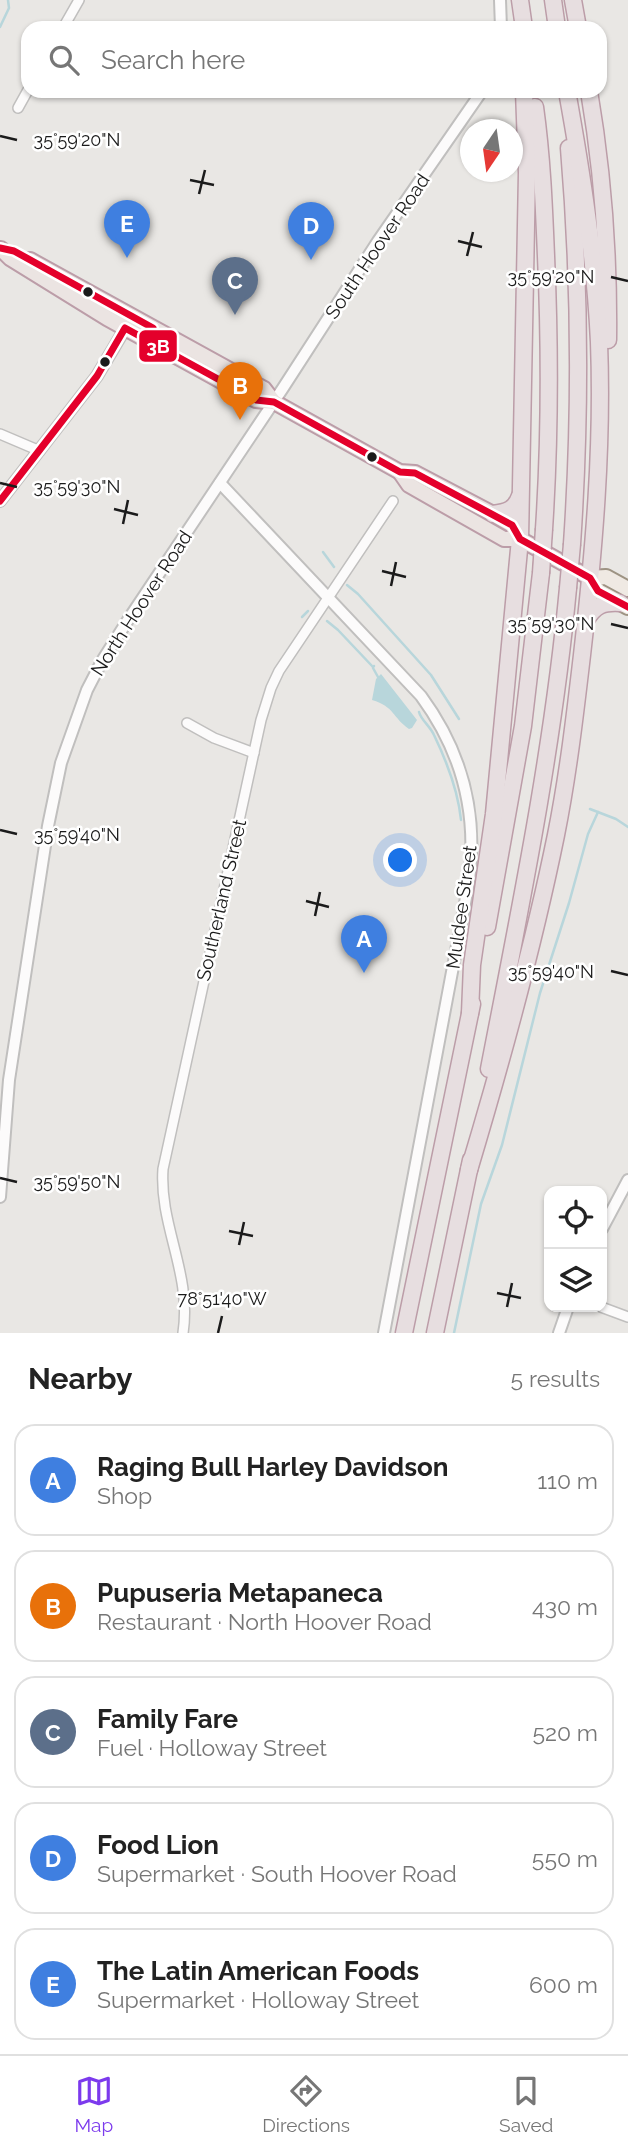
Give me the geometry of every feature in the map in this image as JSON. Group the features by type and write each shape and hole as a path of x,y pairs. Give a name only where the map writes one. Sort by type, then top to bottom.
{"highway":[{"path":"519,0 521,21"},
{"path":"553,0 556,21"},
{"path":"573,0 577,21"},
{"path":"470,1013 472,965 494,814 520,539 527,211 524,98"},
{"path":"404,1333 499,870 534,640 544,529 549,419 548,294 541,162 534,98"},
{"path":"435,1333 541,796 562,656 572,544 578,420 577,294 565,98"},
{"path":"566,98 587,206 593,262 600,440"},
{"path":"469,1170 502,1058 550,865 566,778 586,620 607,375 608,273 602,184 590,98"},
{"path":"1,248 14,251 256,401 274,402 400,472 415,473 512,525 520,539"},
{"path":"400,472 409,485 493,533 504,539 520,539 590,578"},
{"path":"493,514 514,508 520,493"},
{"path":"586,620 600,604 625,600"}],"main road":[{"path":"590,578 598,591 625,600"}],"street":[{"path":"67,21 79,0"},
{"path":"500,0 501,21"},
{"path":"18,108 24,98"},
{"name":"South Hoover Road","path":"274,402 378,241 477,98"},
{"path":"0,501 97,376 129,322"},
{"name":"North Hoover Road","path":"0,1197 12,1058 48,826 67,744 102,661 274,402"},
{"path":"0,434 40,452"},
{"name":"Muldee Street","path":"220,483 411,685 438,720 451,745 462,772 468,800 471,824 468,887 384,1333"},
{"name":"Southerland Street","path":"183,1333 186,1299 164,1200 163,1169 266,705 275,680 393,501"},
{"path":"187,723 254,753"},
{"path":"607,1220 628,1180"},
{"path":"607,1309 628,1317"},
{"path":"559,1333 566,1312"}],"water":[{"path":"381,674 417,720 412,728 403,725 389,709 372,700 376,679"}],"waterway":[{"path":"0,27 9,8 8,0"},
{"path":"323,552 334,567"},
{"path":"347,585 431,675 459,719"},
{"path":"302,617 308,611"},
{"path":"327,621 374,666"},
{"path":"373,668 378,677"},
{"path":"419,712 432,732 447,766 455,787 461,820"},
{"path":"590,809 628,827"},
{"path":"454,1333 481,1204 502,1145 540,993 588,834 598,812"}],"transit line":[{"name":"3B","path":"0,248 14,251 153,328"},
{"name":"3B","path":"0,501 97,376 125,328 256,400 274,402 400,472 415,473 512,525 520,539 590,578 598,591 628,607"}],"place":[{"name":"The Latin American Foods","path":"127,258"},
{"name":"Food Lion","path":"311,260"},
{"name":"Family Fare","path":"235,315"},
{"name":"Pupuseria Metapaneca","path":"240,420"},
{"name":"Raging Bull Harley Davidson","path":"364,973"}]}
